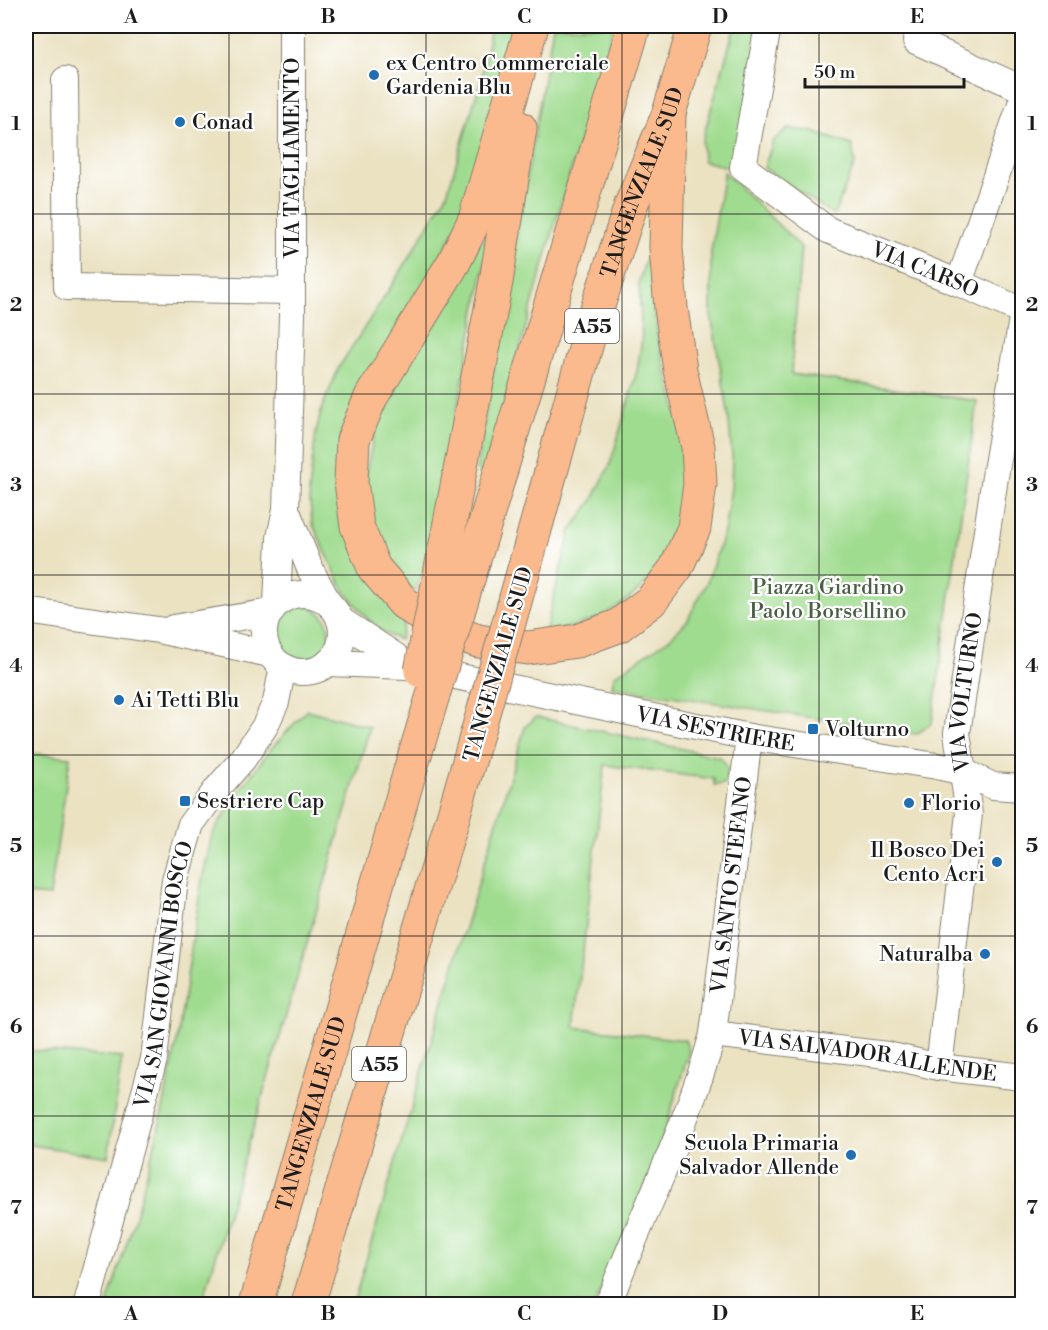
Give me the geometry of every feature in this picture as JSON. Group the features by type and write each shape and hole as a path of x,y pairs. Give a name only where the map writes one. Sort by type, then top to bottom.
{"highway":[{"path":"534,26 475,219 454,262 371,397 353,440 351,482 357,526 374,568 404,603 440,627 478,641 528,648 577,642 618,626 651,601 676,568 694,528 700,484 698,447 680,370 670,308 666,248 669,208 669,113"},
{"path":"410,771 414,706 496,282 534,26"},
{"name":"TANGENZIALE SUD","path":"256,1305 410,771 634,26"},
{"name":"TANGENZIALE SUD","path":"308,1305 451,824 532,544 593,321 631,205 669,113 694,26"}],"street":[{"name":"VIA TAGLIAMENTO","path":"274,608 280,538 286,509 292,291 292,26"},
{"name":"VIA CARSO","path":"768,26 743,166 828,230 1023,311"},
{"path":"916,41 1023,89"},
{"path":"65,80 67,288 292,291"},
{"path":"959,283 1023,101"},
{"name":"VIA VOLTURNO","path":"939,1066 969,814 957,733 995,477 1023,319"},
{"name":"VIA TAGLIAMENTO","path":"286,509 310,568 334,612"},
{"path":"26,611 158,630 277,660 294,671 306,672 328,663 336,654 342,632 334,612 319,598 308,595 297,595 274,608 158,630"},
{"path":"274,608 266,622 264,633 266,644 277,660"},
{"name":"VIA SESTRIERE","path":"334,612 407,666"},
{"name":"VIA SAN GIOVANNI BOSCO","path":"87,1305 154,1059 175,880 191,824 243,759 265,726 276,702 277,660"},
{"name":"VIA SESTRIERE","path":"328,663 407,666 749,737 964,771 993,786 1023,788"},
{"name":"VIA SANTO STEFANO","path":"608,1305 684,1121 702,1073 713,1034 749,737"},
{"name":"VIA SALVADOR ALLENDE","path":"713,1034 887,1055 939,1066 1023,1077"}],"green space":[{"path":"491,26 518,26 464,213 343,436 404,622 400,640 388,635 369,621 343,589 312,523 309,491 316,432 322,408 339,367 403,268 447,194 482,76"},
{"path":"553,26 614,26 482,476 476,470"},
{"path":"735,26 762,26 739,170 703,161 702,141"},
{"path":"788,129 810,131 852,145 855,163 834,215 764,168 773,141"},
{"name":"Piazza Giardino Paolo Borsellino","path":"724,172 801,247 791,374 977,401 932,723 917,734 612,687 614,676 669,639 687,621 707,582 724,532 731,488 732,456 728,411 711,315 711,252"},
{"path":"486,239 488,247 429,557 415,592 390,565 373,522 365,477 378,416 411,358 453,295 479,244"},
{"path":"646,258 650,266 659,344 680,425 685,458 683,505 676,534 664,559 647,582 627,600 603,615 575,626 545,632 570,532 592,501 610,465 637,371 642,339 639,282"},
{"path":"302,606 312,608 321,614 327,623 329,633 327,643 321,652 312,658 302,660 292,658 283,652 277,643 275,633 277,623 283,614 292,608"},
{"path":"307,710 370,727 202,1304 107,1304 134,1221 159,1128 178,1036 201,885 212,835 237,794 269,751"},
{"path":"536,717 719,757 727,766 725,784 714,785 714,779 605,765 574,1027 685,1040 689,1051 654,1167 595,1304 353,1304 525,727"},
{"path":"26,753 70,757 50,896 26,894"},
{"path":"26,1050 122,1058 108,1157 26,1144"}],"place":[{"name":"ex Centro Commerciale Gardenia Blu","path":"374,75"},
{"name":"Conad","path":"180,122"},
{"name":"Ai Tetti Blu","path":"119,700"},
{"name":"Volturno","path":"813,729"},
{"name":"Sestriere Cap","path":"185,801"},
{"name":"Florio","path":"909,803"},
{"name":"Il Bosco Dei Cento Acri","path":"997,862"},
{"name":"Naturalba","path":"985,954"},
{"name":"Scuola Primaria Salvador Allende","path":"851,1155"}]}
